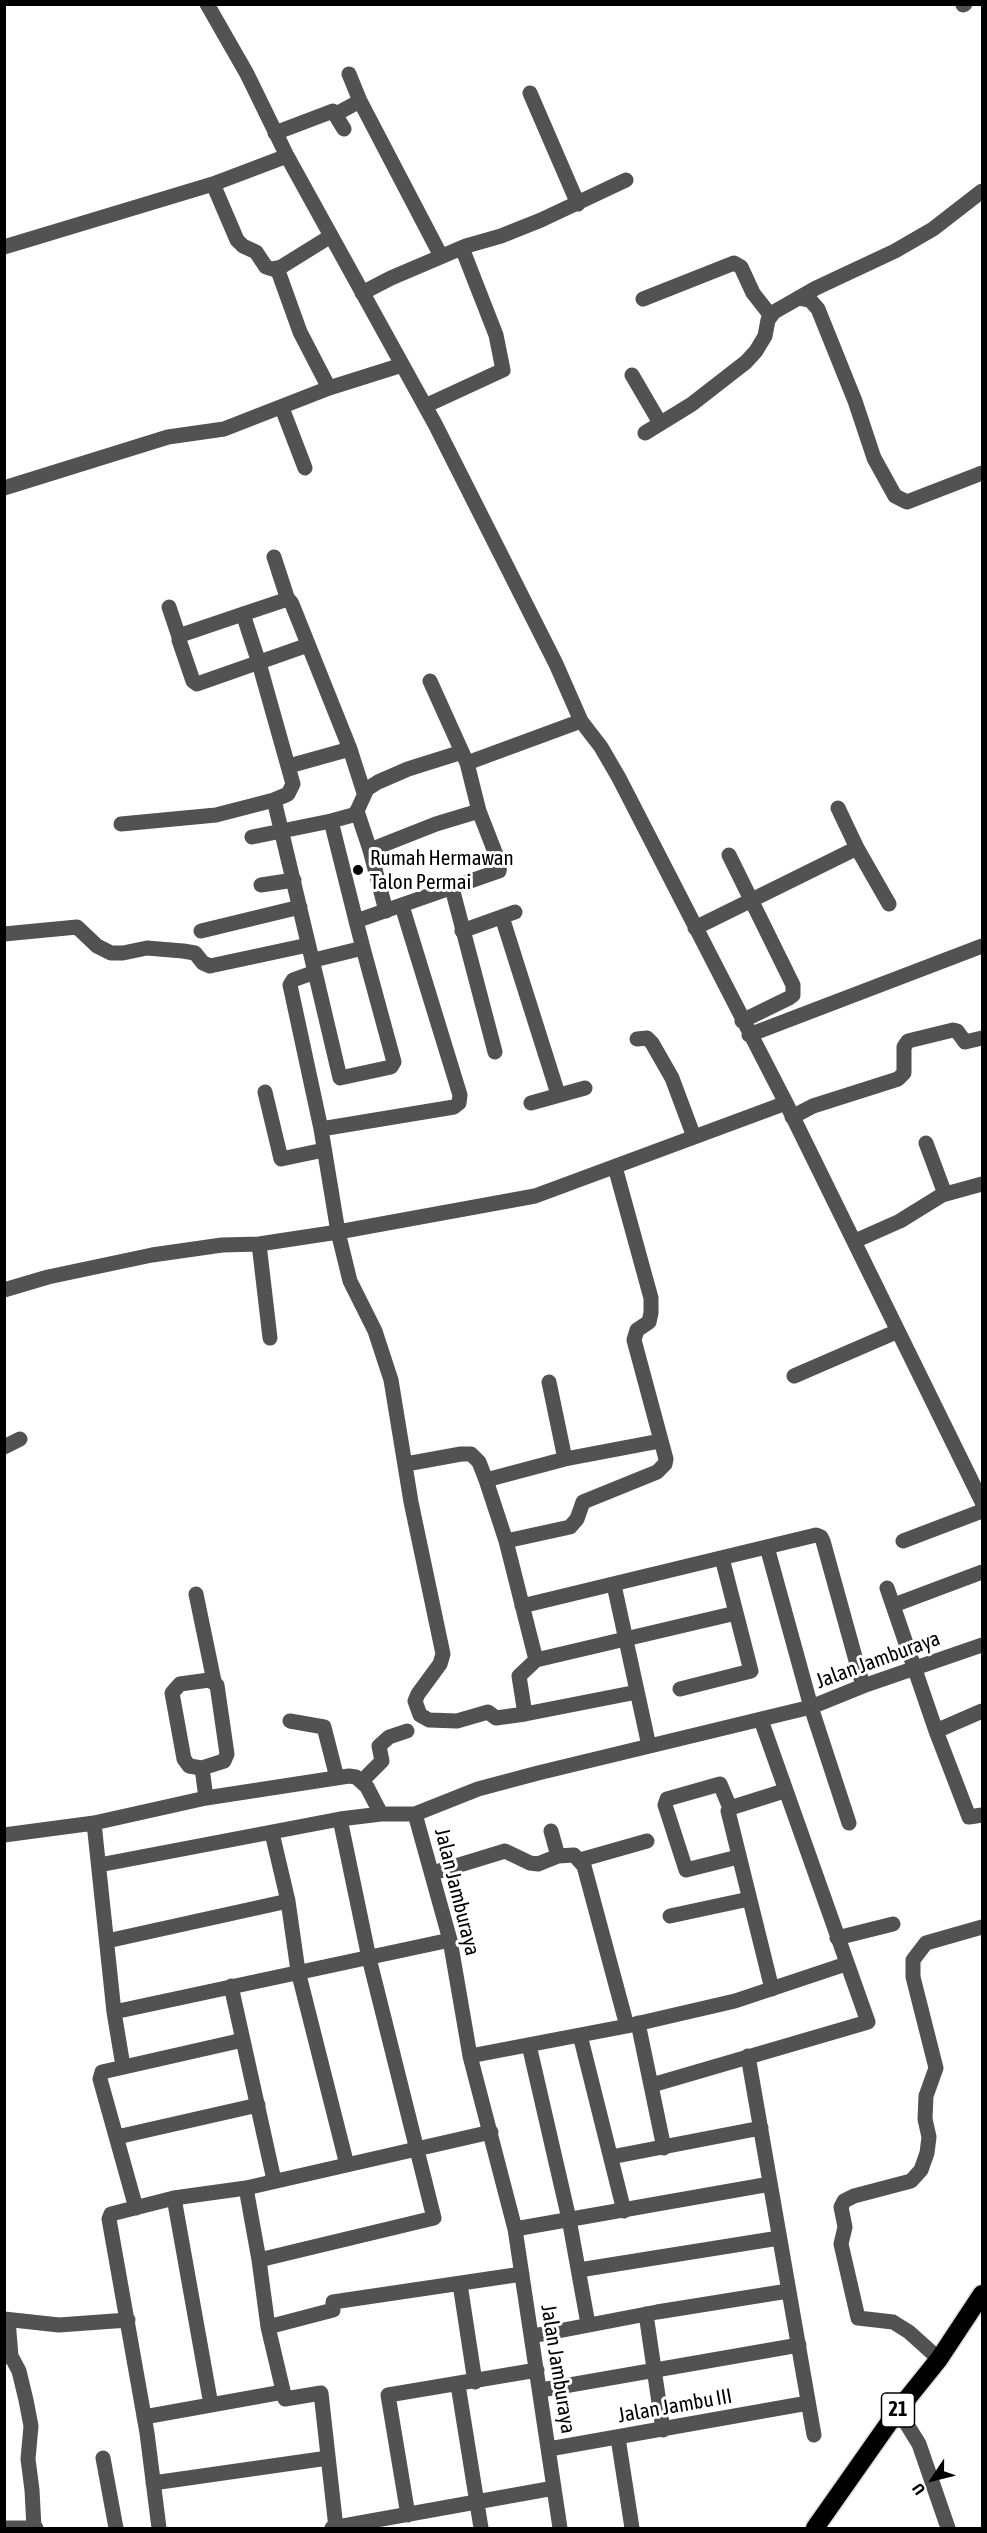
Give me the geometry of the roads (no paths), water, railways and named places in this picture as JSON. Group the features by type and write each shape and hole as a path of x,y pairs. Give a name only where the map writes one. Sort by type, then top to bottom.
{"highway":[{"name":"21","path":"815,2529 898,2410 939,2359 982,2294"}],"street":[{"path":"207,4 247,74 287,156 484,518 556,664 581,722 601,747 619,778 855,1241 982,1502"},
{"path":"349,74 360,101 441,256"},
{"path":"530,93 578,204"},
{"path":"336,114 360,101"},
{"path":"275,133 333,111 344,129"},
{"path":"4,247 213,184 287,156"},
{"path":"362,293 441,256 501,236 578,204 626,180"},
{"path":"213,184 237,240 243,246 256,252 266,267 277,268 331,236"},
{"path":"645,433 692,404 746,362 765,336 771,316 798,298 933,229 982,191"},
{"path":"425,406 503,370 496,335 462,248"},
{"path":"643,299 734,263 741,267 753,293 771,316"},
{"path":"277,268 300,332 329,388"},
{"path":"798,298 810,300 818,309 855,401 874,458 895,496 907,502 982,473"},
{"path":"4,488 168,437 224,429 329,388 402,365"},
{"path":"632,375 660,423"},
{"path":"282,408 305,468"},
{"path":"274,557 288,600 292,604 350,749 364,793"},
{"path":"179,637 288,600"},
{"path":"169,607 195,683 308,645"},
{"path":"122,824 216,815 274,800 288,794 292,789 289,766 243,614"},
{"path":"356,921 497,872 500,868 479,812 464,758 430,681"},
{"path":"252,837 331,821 353,814 364,793 386,777 464,758 581,722"},
{"path":"289,766 350,749"},
{"path":"274,800 340,1078 391,1067 394,1062 331,821"},
{"path":"838,808 857,848 889,904"},
{"path":"357,810 386,911"},
{"path":"370,850 436,824 479,812"},
{"path":"695,928 857,848"},
{"path":"729,855 794,990 793,995 746,1028"},
{"path":"261,885 294,880"},
{"path":"452,888 495,1052"},
{"path":"321,1129 453,1107 459,1103 460,1095 402,906"},
{"path":"201,931 300,907"},
{"path":"462,931 509,914 558,1094"},
{"path":"4,934 77,927 97,946 111,953 147,948 183,951 195,953 203,963 210,966 309,945"},
{"path":"746,1028 982,946"},
{"path":"363,948 314,966 293,980 290,985 321,1129 338,1232 350,1281 375,1330 391,1380 443,1654 440,1664 415,1701 420,1715 429,1720 457,1720 488,1712 496,1718 637,1692"},
{"path":"4,1290 48,1277 152,1255 222,1245 259,1244 338,1232 535,1196 694,1137 789,1110 813,1106 898,1079 904,1073 904,1047 908,1041 953,1030 957,1030 966,1042 982,1038"},
{"path":"637,1039 647,1038 652,1043 672,1078 694,1137"},
{"path":"531,1103 585,1088"},
{"path":"265,1092 281,1159 324,1150"},
{"path":"926,1143 945,1194"},
{"path":"506,1541 570,1527 577,1519 583,1502 657,1472 665,1464 666,1459 634,1340 637,1330 649,1322 651,1298 615,1167"},
{"path":"855,1241 900,1221 945,1194 982,1184"},
{"path":"259,1244 270,1338"},
{"path":"794,1376 898,1331"},
{"path":"549,1382 565,1459"},
{"path":"4,1447 20,1439"},
{"path":"486,1480 565,1459 660,1441"},
{"path":"406,1464 461,1454 471,1454 479,1462 506,1541 536,1660"},
{"path":"903,1541 982,1511"},
{"path":"522,1606 614,1586 816,1535 821,1537 863,1686"},
{"path":"767,1547 811,1707 849,1823"},
{"path":"680,1689 751,1671 722,1558"},
{"path":"894,1605 982,1572"},
{"path":"614,1586 649,1746"},
{"path":"888,1588 936,1731 969,1817 982,1815"},
{"path":"196,1594 214,1681 217,1685 227,1754 224,1761 202,1768 189,1766 184,1759 172,1693 180,1684 214,1681"},
{"path":"525,1714 519,1676 536,1660 736,1612"},
{"name":"Jalan Jamburaya","path":"560,2529 541,2390 515,2229 470,2056 450,1940 415,1814 478,1789 811,1707 982,1644"},
{"path":"936,1731 982,1711"},
{"path":"652,2085 868,2022 760,1720"},
{"path":"290,1721 324,1727 337,1778"},
{"path":"362,1781 382,1761 379,1746 389,1737 407,1731"},
{"path":"202,1768 207,1798"},
{"path":"4,1835 94,1823 207,1798 349,1776 362,1781 367,1786 381,1814"},
{"path":"738,1857 686,1870 665,1805 667,1799 720,1784 730,1808 728,1811 738,1857 772,1989"},
{"path":"730,1808 784,1791"},
{"path":"99,1865 340,1819 381,1814 415,1814"},
{"path":"259,2260 434,2218 369,1958 340,1819"},
{"path":"94,1823 114,2012 123,2066"},
{"path":"551,1831 558,1856"},
{"path":"272,1833 288,1901 298,1971 347,2165"},
{"path":"580,1860 647,1841"},
{"path":"434,1877 509,1854 538,1864 558,1856 571,1854 580,1860 584,1866 652,2085 664,2148"},
{"path":"670,1916 749,1899"},
{"path":"107,1941 288,1901"},
{"path":"837,1938 893,1924"},
{"path":"939,2359 909,2332 893,2322 858,2318 841,2244 845,2227 841,2207 844,2201 854,2196 911,2181 921,2170 929,2137 925,2119 926,2096 936,2068 913,1977 913,1960 926,1943 982,1927"},
{"path":"114,2012 450,1940"},
{"path":"470,2056 632,2025 735,2001 846,1964"},
{"path":"231,1986 274,2180"},
{"path":"580,2035 624,2211"},
{"path":"136,2208 100,2074 106,2070 243,2040"},
{"path":"529,2045 569,2219 588,2324"},
{"path":"748,2056 814,2435"},
{"path":"117,2137 258,2105"},
{"path":"611,2157 761,2128"},
{"path":"159,2529 144,2417 109,2219 111,2214 174,2198 246,2188 491,2132"},
{"path":"515,2229 770,2184"},
{"path":"246,2188 268,2327 285,2399 321,2393 335,2528 554,2488"},
{"path":"174,2198 211,2405"},
{"path":"579,2270 779,2238"},
{"path":"268,2327 333,2310 333,2302 522,2274"},
{"path":"460,2284 475,2382"},
{"path":"532,2336 588,2324 788,2291"},
{"path":"646,2314 663,2430"},
{"path":"4,2528 35,2528 28,2459 31,2426 19,2371 8,2356 6,2319 59,2325 128,2320"},
{"path":"541,2390 799,2345"},
{"path":"408,2515 388,2395 537,2370"},
{"path":"458,2385 481,2529"},
{"path":"144,2417 283,2392"},
{"name":"Jalan Jambu III","path":"549,2449 808,2403"},
{"path":"898,2410 919,2444 948,2529"},
{"path":"618,2438 632,2529"},
{"path":"103,2458 116,2529"},
{"path":"153,2483 328,2458"}],"place":[{"name":"Rumah Hermawan Talon Permai","path":"358,870"}]}
